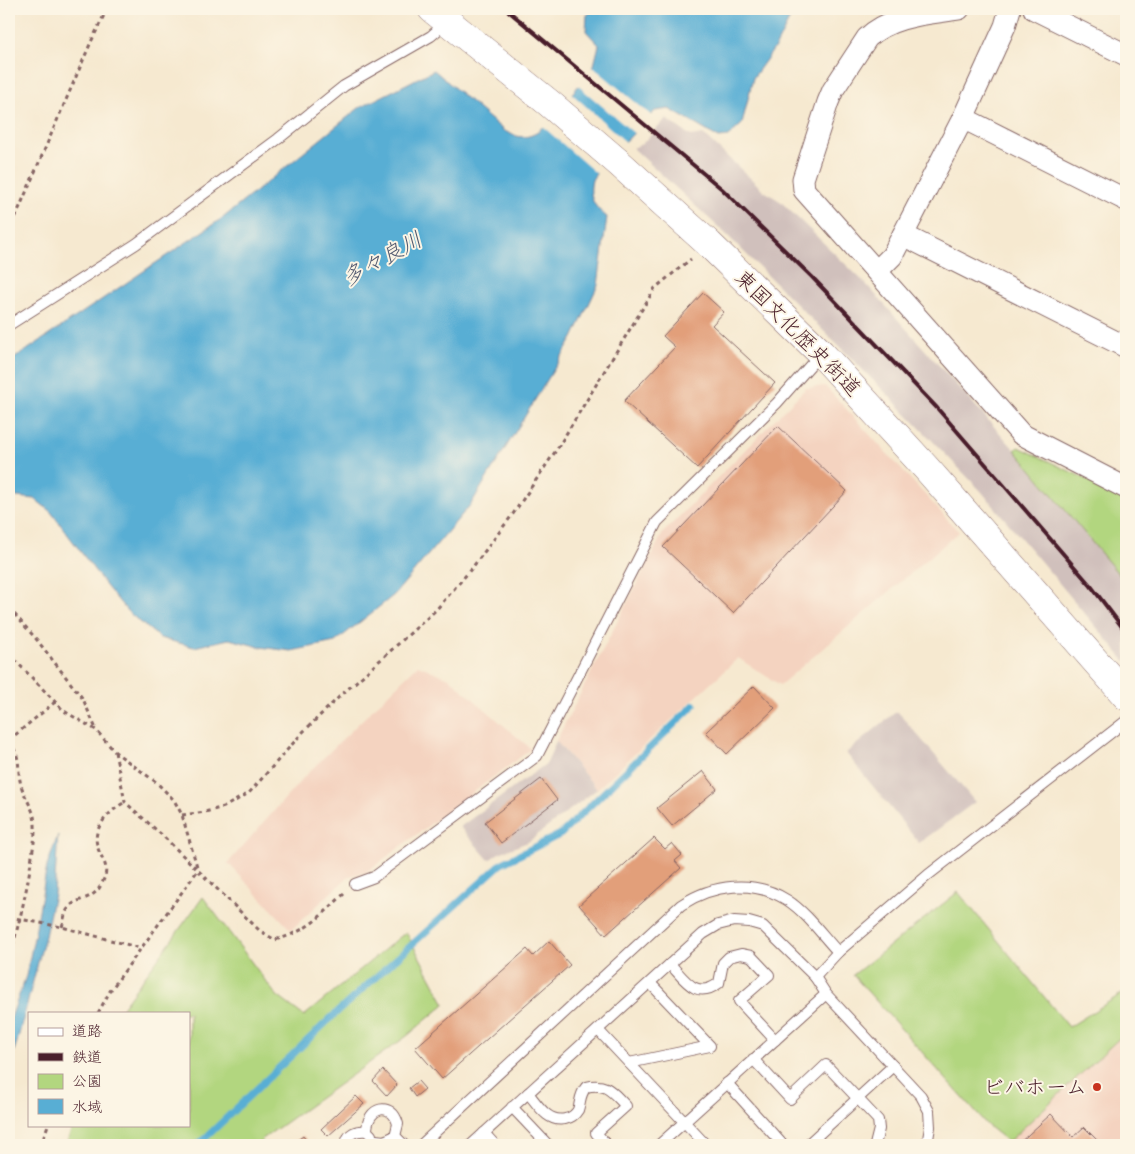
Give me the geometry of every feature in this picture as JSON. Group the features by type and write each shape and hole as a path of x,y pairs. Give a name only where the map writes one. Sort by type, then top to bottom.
{"highway":[{"name":"東国文化歴史街道","path":"440,15 549,103 619,163 709,244 821,353 927,469 1126,696"}],"street":[{"path":"959,9 895,20 874,30 867,38 833,90 803,179 804,190 1021,434 1126,488"},
{"path":"877,271 892,256 963,118 1005,26 1010,9"},
{"path":"1034,9 1126,55"},
{"path":"963,118 1126,200"},
{"path":"903,235 1126,347"}],"lane":[{"path":"9,325 136,244 270,145 344,86 431,36 440,15"},
{"path":"355,884 374,877 537,756 657,522 777,403 821,353"},
{"path":"815,977 838,952 928,875 1126,721"},
{"path":"421,1145 681,905 695,896 712,890 730,887 748,886 765,891 786,900 804,915 838,952"},
{"path":"471,1145 703,934 718,925 734,921 749,922 763,926 815,977 826,994 921,1096 929,1111 930,1127 927,1145"},
{"path":"670,964 692,987 702,991 712,988 719,983 723,963 729,956 741,954 751,956 769,975 739,1001 775,1040"},
{"path":"629,1063 710,1046 650,983"},
{"path":"659,1145 826,994"},
{"path":"598,1030 706,1145"},
{"path":"753,1059 790,1099 826,1065 878,1120 879,1129 874,1145"},
{"path":"806,1145 893,1066"},
{"path":"727,1083 783,1145"},
{"path":"528,1093 550,1118 560,1120 571,1118 577,1112 580,1094 586,1088 601,1086 610,1089 626,1106 596,1133 607,1145"},
{"path":"512,1108 548,1145"},
{"path":"346,1145 346,1140 353,1132 360,1130 367,1131 376,1143 395,1136 398,1130 397,1118 388,1110 379,1109 369,1117 367,1131"},
{"path":"484,1133 495,1145"},
{"path":"395,1136 404,1145"}],"path":[{"path":"9,232 107,9"},
{"path":"182,815 224,807 249,793 269,772 283,752 436,610 472,568 513,514 557,449 655,288 709,244"},
{"path":"9,608 37,640 83,699 96,730 115,752 156,782 174,800 182,815 198,870"},
{"path":"9,654 64,711 96,730"},
{"path":"9,960 21,919 33,846 34,826 31,807 20,782 20,764 9,741 55,702"},
{"path":"115,752 125,802 259,930 275,940 296,934 311,925 355,884"},
{"path":"62,927 67,910 71,905 95,894 103,882 106,861 96,843 98,829 101,823 118,805 125,802"},
{"path":"99,1012 110,991 140,948 198,870"},
{"path":"9,917 62,927 140,948"},
{"path":"41,1145 48,1126"}],"shaded area":[{"path":"666,119 691,136 703,134 764,191 780,201 865,283 1015,450 1126,583 1126,662 981,491 890,397 727,235 633,148 642,144"},
{"path":"825,386 959,532 780,685 738,658 597,789 556,741 663,533 806,388"},
{"path":"418,665 449,678 531,749 365,873 349,876 291,930 228,863 305,776"},
{"path":"897,711 975,802 919,843 846,753"},
{"path":"556,741 597,789 528,842 499,853 489,860 460,827 547,763"},
{"name":"ビバホーム","path":"1126,1032 1126,1145 1004,1145"}],"green space":[{"path":"1019,447 1126,498 1126,583 1015,450"},
{"path":"958,892 1069,1027 1126,991 1126,1032 1008,1142 988,1126 853,975"},
{"path":"203,897 276,995 304,1016 406,932 445,1004 407,1036 261,1140 265,1145 66,1145 73,1126 190,1126 190,1012 119,1012"}],"water":[{"name":"多々良川","path":"595,9 797,9 790,18 776,46 753,78 742,124 728,137 719,138 669,109 655,111 595,175 591,186 593,201 607,217 598,285 573,338 471,504 394,595 335,642 291,651 260,647 229,639 194,647 160,638 128,612 51,512 35,499 9,496 9,362 224,217 359,108 434,70 503,130 520,137 538,132 576,89 594,65 599,45 586,31 587,15"},
{"path":"58,835 54,894 45,936 17,1042 9,1065 9,1023 26,976 47,866"}],"pier":[{"path":"591,65 653,117 636,135 576,84"},
{"path":"570,92 628,144 598,175 541,125"}],"building":[{"path":"703,293 724,312 712,325 775,383 697,468 624,401 675,347 663,336"},
{"path":"778,426 847,491 733,613 663,547"},
{"path":"754,686 775,708 727,754 706,732"},
{"path":"703,771 717,789 672,826 657,808"},
{"path":"541,779 557,800 501,843 485,822"},
{"path":"654,838 665,849 672,843 682,855 675,861 681,868 606,935 579,905"},
{"path":"549,941 570,965 442,1079 415,1048 527,949 533,956"},
{"path":"383,1070 397,1085 387,1096 373,1081"},
{"path":"418,1081 425,1089 415,1097 409,1088"},
{"path":"356,1096 364,1104 328,1136 321,1129"},
{"path":"1051,1114 1073,1137 1084,1127 1102,1145 1017,1145"},
{"path":"303,1136 310,1145 291,1145"}],"waterway":[{"path":"198,1145 334,1015 501,864 561,834 694,705"}],"railway":[{"path":"506,9 722,189 812,277 937,408 1091,586 1126,632"}],"place":[{"name":"ビバホーム","path":"1097,1087"}]}
